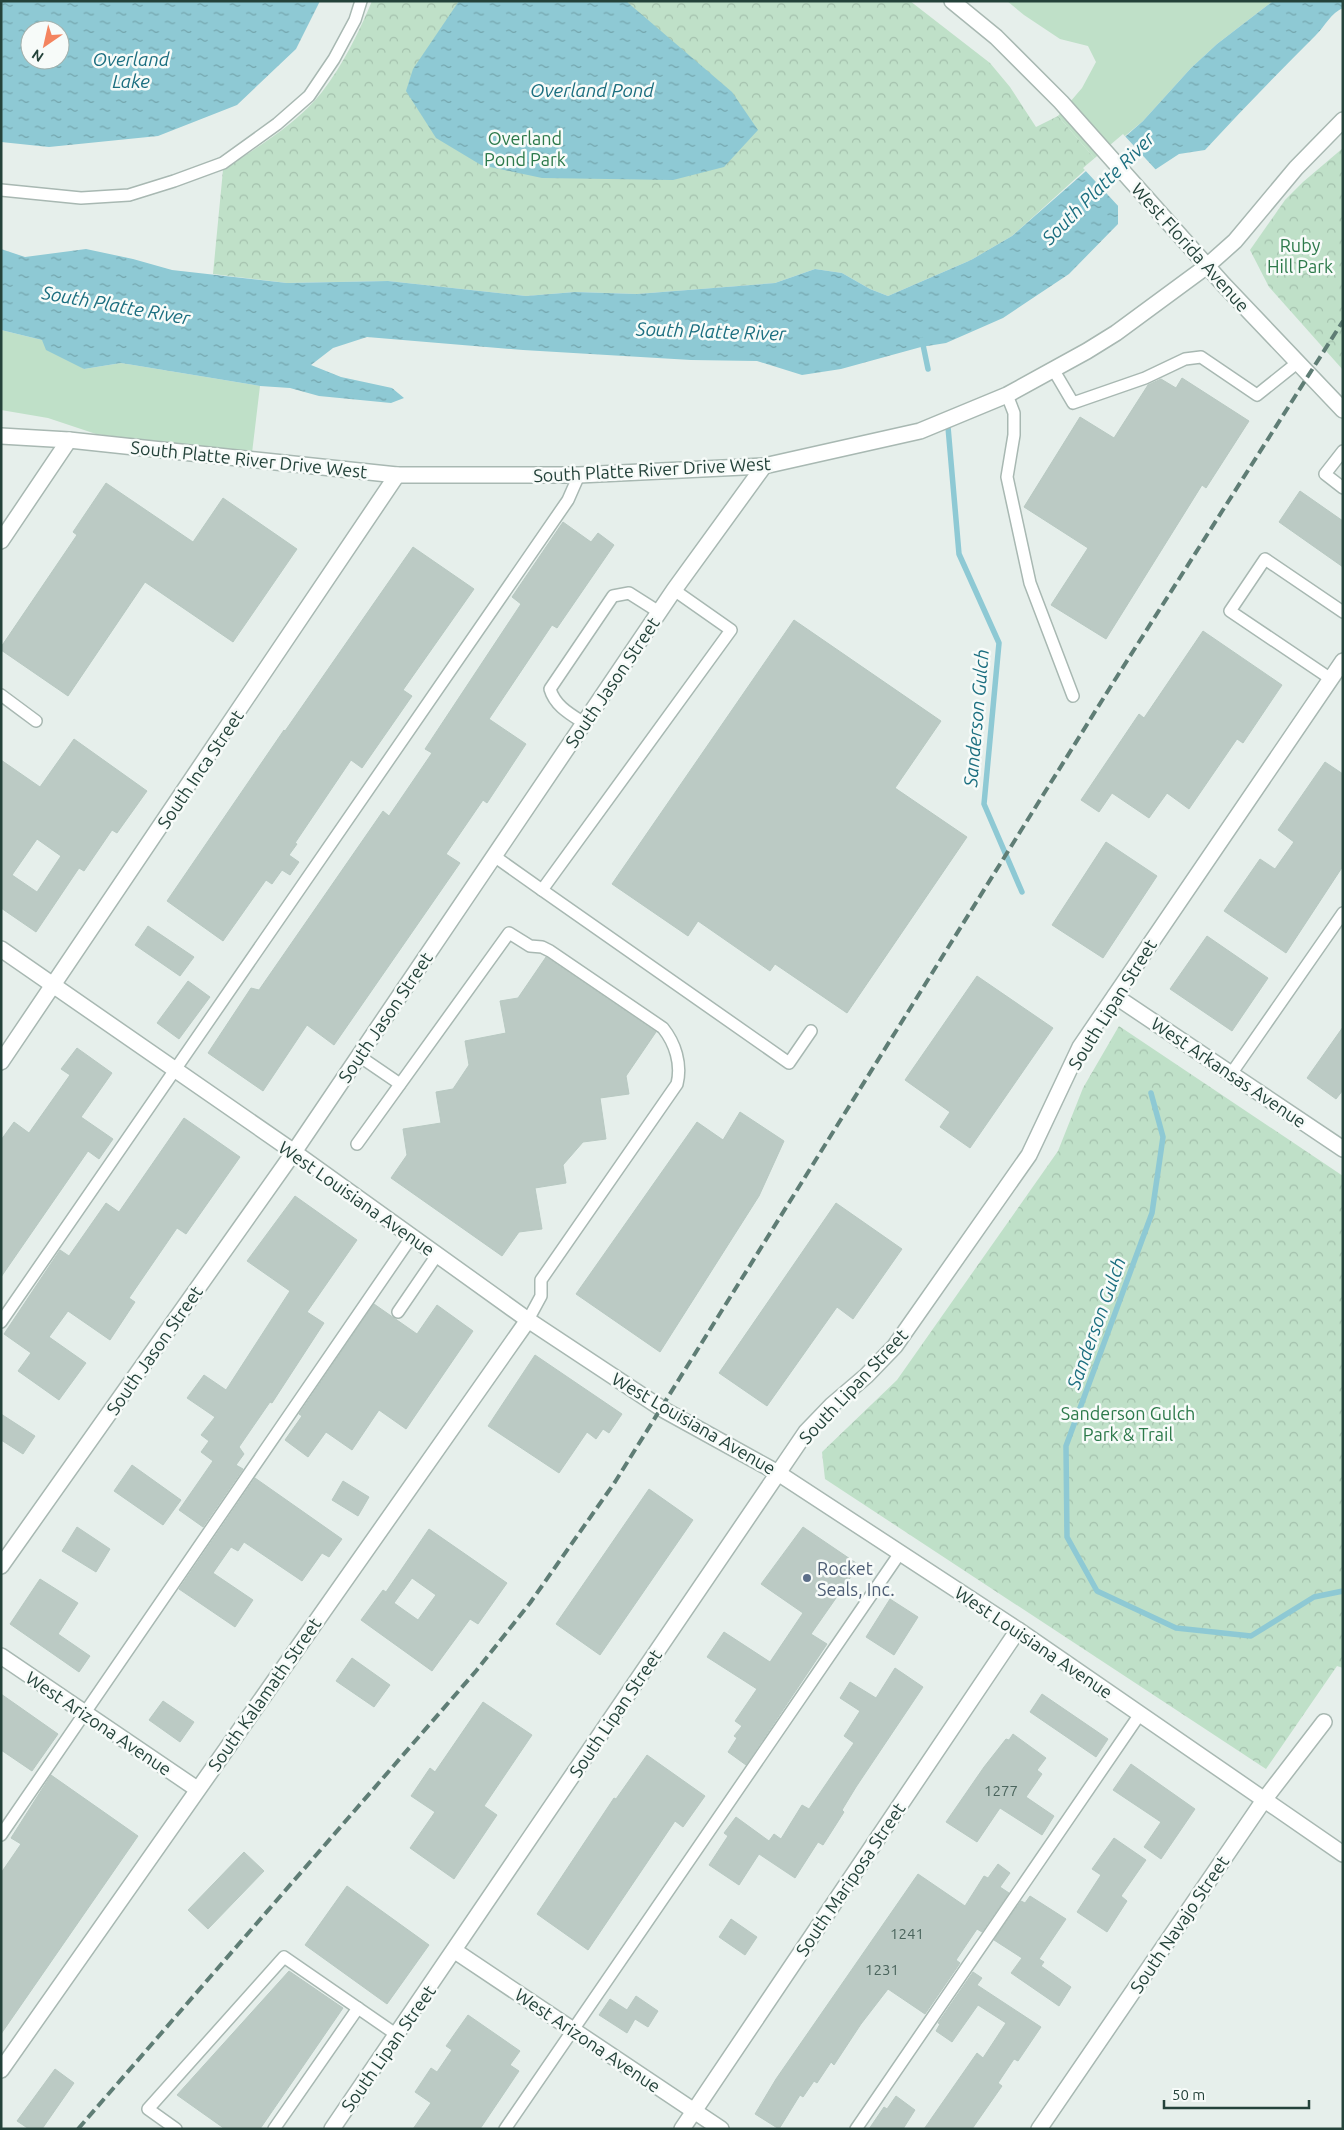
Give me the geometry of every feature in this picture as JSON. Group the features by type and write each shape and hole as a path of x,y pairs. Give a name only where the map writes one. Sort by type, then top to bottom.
{"street":[{"name":"West Florida Avenue","path":"952,1 996,37 1069,112 1206,266 1343,410"},
{"name":"South Platte River Drive West","path":"1,436 69,440 397,475 579,475 764,466 920,431 1007,395 1116,333 1206,266 1235,241 1296,168 1343,120"},
{"path":"1,541 69,440"},
{"name":"South Jason Street","path":"1,1566 294,1152 674,590 764,466"},
{"name":"South Inca Street","path":"1,1062 397,475"},
{"name":"South Lipan Street","path":"332,2129 455,1951 806,1432 895,1346 1029,1155 1080,1047 1343,661"},
{"name":"West Louisiana Avenue","path":"1,949 294,1152 528,1320 664,1410 778,1473 1018,1630 1343,1854"},
{"name":"West Arkansas Avenue","path":"1114,996 1343,1149"},
{"name":"South Kalamath Street","path":"1,2070 528,1320"},
{"name":"South Mariposa Street","path":"682,2129 1018,1630"},
{"name":"West Arizona Avenue","path":"1,1656 197,1789"},
{"name":"South Navajo Street","path":"1039,2129 1264,1800 1324,1722"},
{"name":"West Arizona Avenue","path":"455,1951 721,2129"}],"lane":[{"path":"1,190 81,198 129,195 222,163 277,124 309,96 334,59 355,20 361,1"},
{"path":"1053,369 1073,403 1145,378 1185,359 1201,357 1257,395 1297,363"},
{"path":"1007,395 1014,413 1014,435 1007,476 1030,583 1073,696"},
{"path":"1343,451 1324,474 1343,488"},
{"path":"1,1322 568,500 579,475"},
{"path":"1331,678 1230,611 1265,559 1343,612"},
{"path":"542,890 731,630 674,590"},
{"path":"584,723 564,710 553,698 550,688 613,596 629,593 659,612"},
{"path":"1,695 36,721"},
{"path":"494,856 789,1062 811,1031"},
{"path":"1231,1074 1343,913"},
{"path":"357,1144 509,933 530,946 542,947 550,951 663,1028 671,1038 679,1066 677,1084 541,1280 543,1291 528,1320"},
{"path":"359,1056 400,1084"},
{"path":"1,1835 412,1236"},
{"path":"398,1312 437,1255"},
{"path":"505,2129 900,1553"},
{"path":"856,2129 1140,1714"},
{"path":"176,2129 148,2109 284,1957 397,2035"},
{"path":"274,2129 358,2008"}],"green space":[{"name":"Overland Pond Park","path":"372,1 910,1 990,63 1010,87 1036,127 1058,116 1096,160 1012,236 971,260 888,296 870,289 842,273 815,269 775,283 637,294 575,292 526,296 388,281 287,283 213,274 223,170 276,135 312,104 330,82 344,60"},
{"path":"1007,1 1273,1 1217,44 1191,68 1143,121 1096,160 1058,116 1082,88 1096,62 1088,46 1060,39"},
{"name":"Ruby Hill Park","path":"1343,148 1343,370 1269,287 1250,250 1285,200"},
{"path":"1,330 42,340 84,369 121,363 260,386 252,453 96,434 48,418 1,410"},
{"name":"Sanderson Gulch Park & Trail","path":"1119,1026 1343,1176 1343,1668 1337,1666 1266,1769 825,1479 822,1452 897,1380 1058,1151 1083,1088"}],"water":[{"name":"Overland Lake","path":"1,1 320,1 296,49 237,105 158,136 49,147 1,142"},
{"name":"Overland Pond","path":"459,1 626,1 732,92 758,130 724,167 673,180 542,178 481,165 436,138 406,91 413,69"},
{"name":"South Platte River","path":"1273,1 1343,1 1343,8 1332,16 1205,150 1179,154 1118,194 1118,224 1069,274 1003,318 946,343 921,347 841,369 802,375 757,361 691,360 523,350 367,337 333,348 311,365 341,377 392,388 404,398 391,403 319,396 290,388 260,386 121,363 84,369 46,350 42,340 1,330 1,249 25,257 86,249 172,270 287,283 388,281 526,296 575,292 637,294 775,283 815,269 842,273 870,289 888,296 971,260 1012,236 1143,121 1191,68 1217,44"}],"pier":[{"path":"1123,134 1157,171 1120,196 1120,208 1083,168"}],"building":[{"path":"1182,378 1249,421 1206,488 1202,485 1106,639 1051,605 1088,548 1024,507 1080,417 1114,438 1148,385 1161,379 1176,388"},
{"path":"106,483 193,542 223,498 297,549 233,642 145,582 68,696 1,650 1,647 77,535 73,532"},
{"path":"1300,491 1343,521 1343,567 1279,522"},
{"path":"563,522 591,542 598,533 614,545 557,628 552,625 489,719 526,744 487,803 483,800 446,854 460,863 334,1045 307,1025 263,1091 208,1053 251,988 259,990 383,811 389,816 432,753 425,749 521,604 512,597"},
{"path":"413,547 474,589 403,690 412,696 362,768 351,760 295,843 297,844 289,855 299,862 290,875 282,870 272,884 266,880 223,941 167,901 284,730"},
{"path":"794,620 941,721 895,788 967,837 847,1013 775,964 770,971 698,921 688,936 612,884"},
{"path":"1203,631 1282,685 1243,743 1237,739 1189,809 1167,793 1149,818 1112,793 1099,812 1081,800 1139,714 1144,718"},
{"path":"74,739 147,791 117,833 112,830 84,871 79,868 36,932 1,908 1,760 40,787","holes":["37,839 61,856 37,892 12,875"]},
{"path":"1325,762 1343,774 1343,866 1286,953 1224,911 1260,859 1275,869 1294,842 1278,830"},
{"path":"1106,842 1157,876 1103,958 1052,925"},
{"path":"148,926 194,957 180,976 135,945"},
{"path":"1207,936 1268,978 1232,1031 1170,989"},
{"path":"546,957 656,1032 626,1076 629,1094 600,1098 606,1139 583,1142 563,1165 566,1183 535,1188 542,1229 519,1232 502,1256 391,1178 407,1155 403,1129 441,1123 436,1092 453,1089 469,1065 465,1041 506,1033 500,1001 518,998"},
{"path":"977,976 1053,1028 970,1148 940,1127 950,1112 905,1080"},
{"path":"188,981 210,997 179,1039 157,1023"},
{"path":"1343,1027 1343,1090 1336,1099 1307,1078"},
{"path":"77,1048 112,1073 81,1117 113,1139 99,1159 88,1151 1,1277 1,1140 14,1122 29,1133 70,1075 61,1069"},
{"path":"740,1112 784,1141 759,1196 660,1352 576,1294 697,1122 723,1140"},
{"path":"184,1118 240,1157 186,1234 177,1228 129,1298 135,1302 110,1340 68,1311 49,1337 86,1363 59,1400 18,1371 31,1353 4,1334 60,1250 69,1256 106,1203 119,1212"},
{"path":"295,1196 357,1240 307,1312 324,1323 272,1403 270,1402 239,1447 244,1454 236,1465 243,1469 203,1527 179,1510 213,1461 201,1452 209,1441 201,1435 215,1417 187,1398 204,1375 226,1390 290,1291 247,1261"},
{"path":"836,1203 902,1249 853,1319 837,1307 767,1406 719,1373"},
{"path":"374,1304 417,1334 437,1305 473,1331 406,1429 379,1410 352,1450 326,1432 308,1457 285,1440 302,1416 299,1414"},
{"path":"535,1355 622,1414 609,1433 603,1429 596,1439 587,1432 559,1473 488,1426"},
{"path":"1,1414 35,1436 23,1454 1,1440"},
{"path":"132,1465 181,1500 163,1525 114,1491"},
{"path":"255,1478 342,1539 329,1557 322,1553 302,1581 244,1542 238,1551 231,1547 213,1573 253,1600 235,1627 179,1589"},
{"path":"343,1481 369,1497 358,1516 332,1500"},
{"path":"649,1489 693,1520 600,1655 556,1624"},
{"path":"77,1527 110,1549 96,1572 62,1551"},
{"path":"803,1527 859,1565 811,1634 827,1644 746,1765 728,1752 737,1738 734,1736 742,1726 735,1721 757,1689 707,1657 724,1632 770,1662 803,1613 761,1584"},
{"path":"429,1529 507,1583 478,1624 470,1619 432,1671 361,1620 383,1590 386,1592","holes":["412,1578 436,1595 418,1620 394,1603"]},
{"path":"40,1579 78,1603 58,1634 90,1656 79,1672 10,1624"},
{"path":"890,1599 918,1617 894,1655 866,1637"},
{"path":"352,1658 390,1685 374,1707 336,1681"},
{"path":"895,1668 923,1687 856,1787 842,1810 844,1812 823,1845 818,1842 795,1878 759,1854 739,1885 709,1865 728,1836 724,1833 736,1817 769,1841 774,1834 781,1839 802,1805 809,1809 854,1743 844,1736 860,1711 840,1698 850,1682 876,1698"},
{"path":"1,1694 58,1734 32,1771 1,1750"},
{"path":"1042,1694 1108,1739 1096,1757 1030,1712"},
{"path":"163,1701 194,1722 180,1742 149,1720"},
{"path":"483,1702 532,1735 484,1806 497,1815 454,1879 410,1848 435,1812 411,1796 430,1768 435,1772"},
{"path":"1013,1734 1046,1758 1037,1770 1042,1774 1026,1797 1054,1816 1042,1835 1000,1808 977,1842 946,1822 984,1767 1006,1739 1009,1740"},
{"path":"647,1755 705,1796 683,1827 675,1821 588,1950 537,1914 614,1798 616,1799"},
{"path":"1131,1764 1195,1809 1161,1859 1144,1847 1161,1822 1113,1790"},
{"path":"51,1775 138,1836 1,2034 1,1873 21,1844 11,1838"},
{"path":"1114,1838 1146,1860 1121,1896 1127,1901 1107,1932 1077,1912 1101,1875 1092,1869"},
{"path":"244,1852 264,1871 208,1929 188,1910"},
{"path":"998,1864 1010,1873 1000,1887 1009,1893 982,1932 977,1929 956,1960 960,1963 925,2014 888,1989 861,2024 834,2065 831,2062 817,2083 814,2081 803,2097 800,2095 779,2129 755,2114 776,2079 918,1874 965,1906 984,1876 988,1878"},
{"path":"347,1886 429,1945 387,2004 305,1945"},
{"path":"1030,1896 1066,1919 1039,1959 1044,1962 1041,1966 1071,1987 1059,2006 1011,1973 1022,1958 994,1940 1021,1901 1025,1903"},
{"path":"731,1919 757,1937 745,1955 719,1937"},
{"path":"289,1971 343,2008 260,2129 225,2129 177,2095"},
{"path":"973,1972 982,1978 977,1985 1041,2027 1018,2061 1014,2059 998,2083 1002,2086 972,2129 924,2129 977,2053 983,2058 1006,2023 978,2005 952,2042 936,2031 940,2024 938,2023"},
{"path":"636,1996 658,2011 648,2027 635,2019 627,2033 599,2015 610,1999 627,2010"},
{"path":"468,2015 520,2051 510,2065 519,2071 480,2129 413,2129 431,2103 415,2092 431,2068 437,2072 452,2050 446,2046"},
{"path":"55,2069 74,2083 42,2129 29,2129 17,2121"},
{"path":"896,2096 915,2110 903,2129 869,2129 884,2107 887,2109"}],"waterway":[{"name":"Sanderson Gulch","path":"922,340 928,369"},
{"name":"Sanderson Gulch","path":"948,427 959,554 999,643 984,804 1022,892"},
{"name":"Sanderson Gulch","path":"1151,1093 1163,1137 1152,1213 1066,1446 1067,1537 1097,1591 1176,1628 1251,1636 1314,1597 1343,1591"}],"railway":[{"path":"78,2129 476,1671 530,1603 615,1482 1111,686 1343,321"}],"place":[{"name":"Rocket Seals, Inc.","path":"807,1578"}]}
